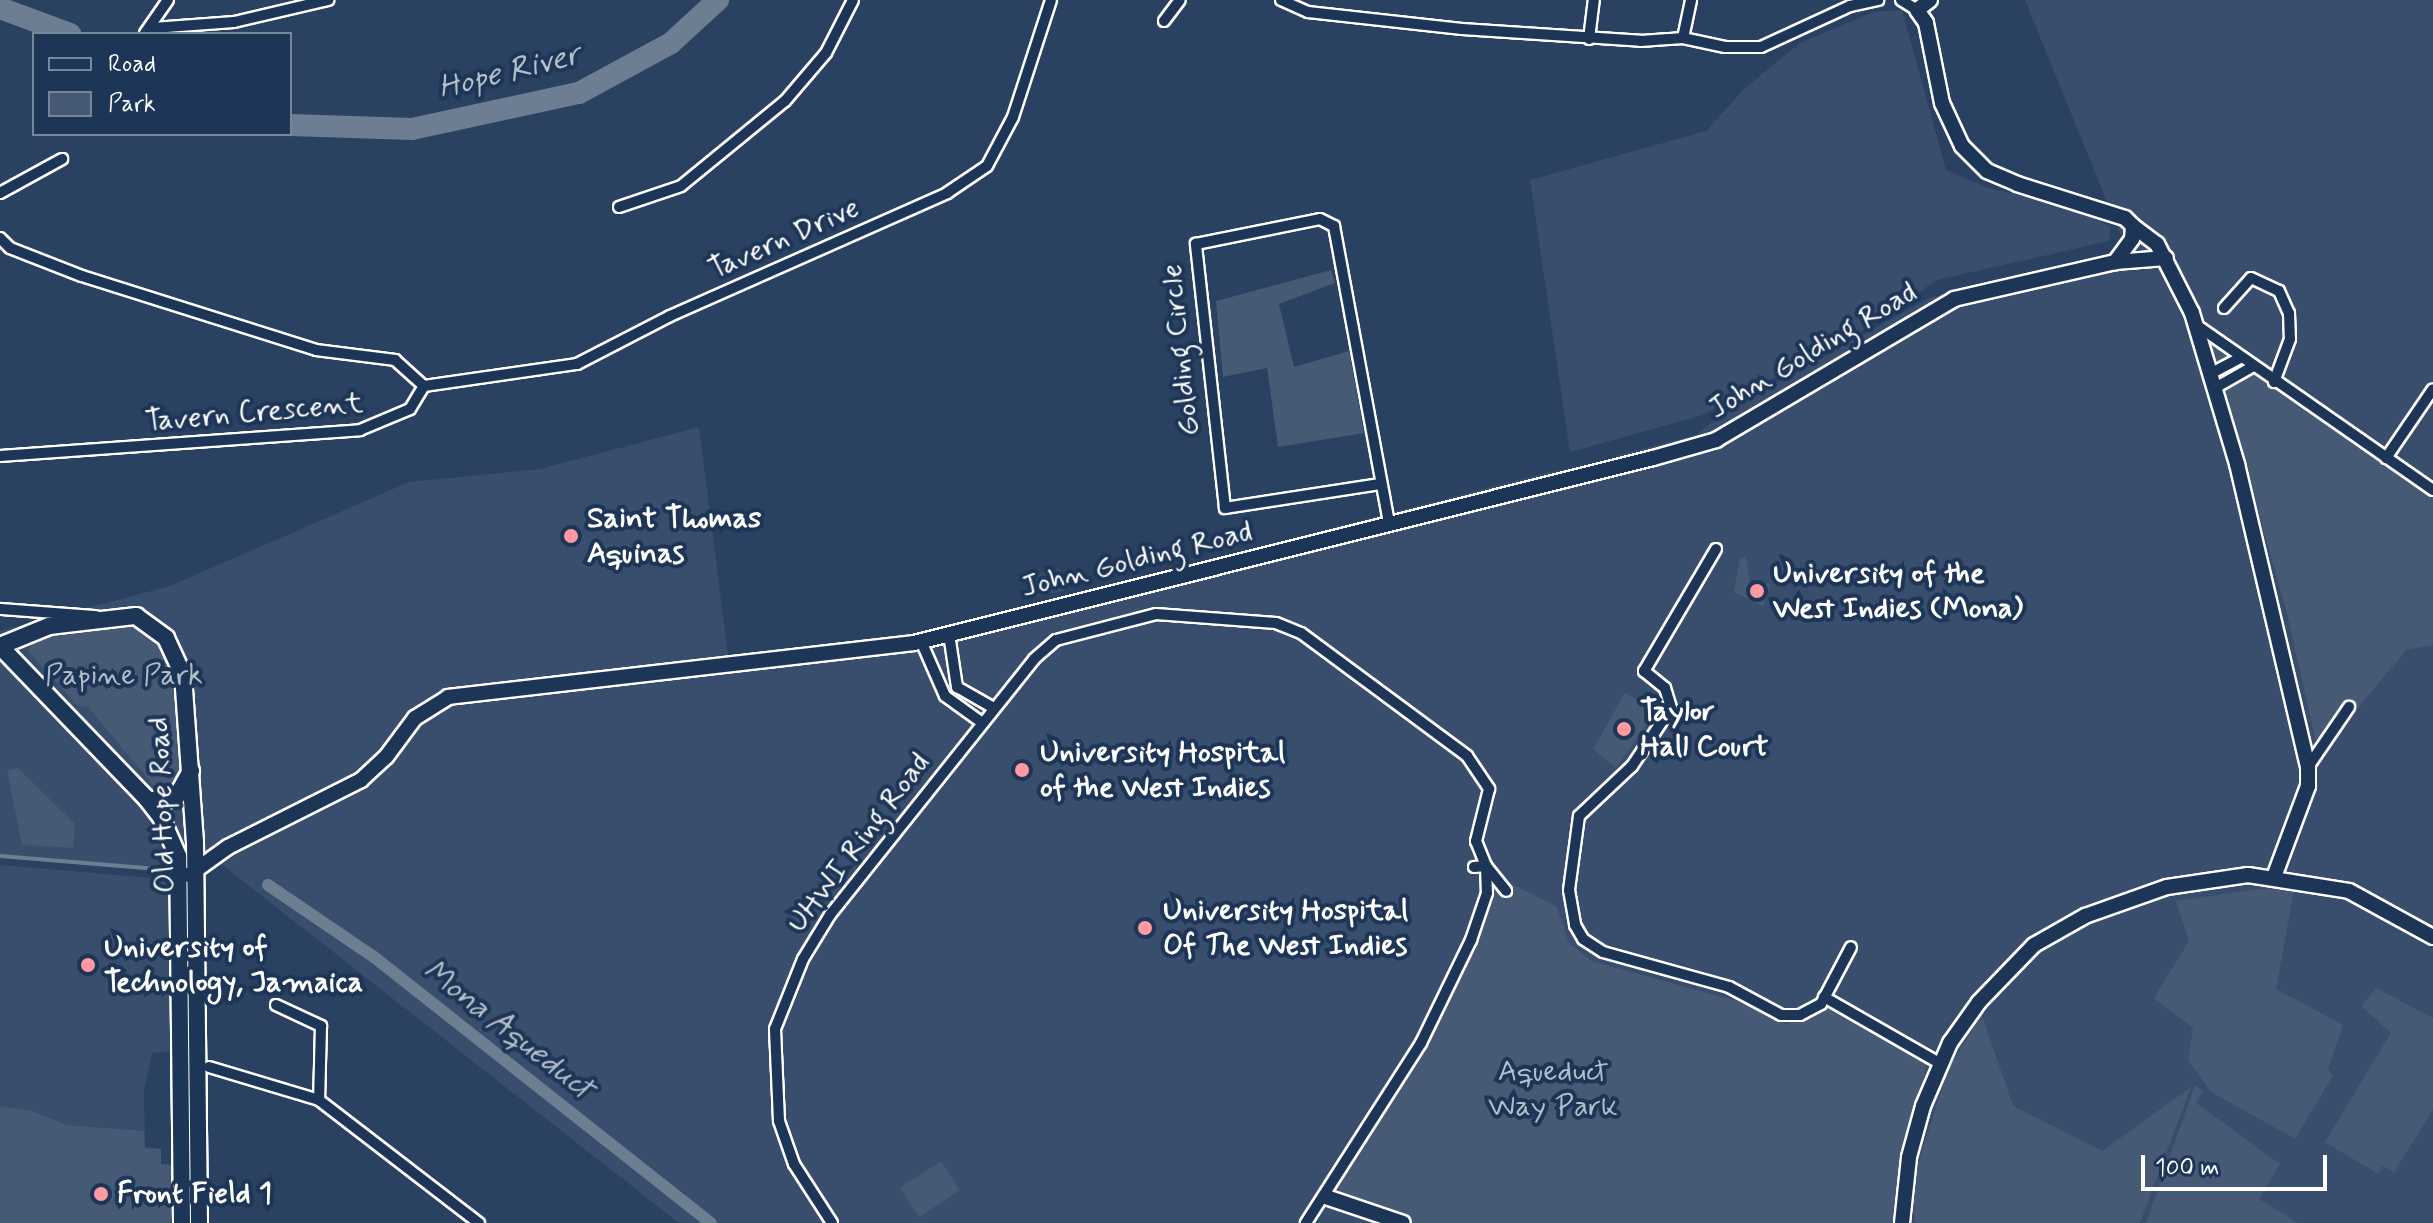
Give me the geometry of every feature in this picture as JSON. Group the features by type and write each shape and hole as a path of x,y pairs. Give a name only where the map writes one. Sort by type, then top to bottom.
{"main road":[{"path":"0,646 49,626 109,616"},
{"name":"Old Hope Road","path":"109,616 153,623 177,657 188,704 192,770 182,1223"},
{"name":"Old Hope Road","path":"0,646 147,799 173,841 188,876 199,1223"},
{"path":"147,799 163,802 177,796 192,770"}],"street":[{"path":"149,31 168,0"},
{"path":"149,31 234,22 328,0"},
{"path":"619,207 681,186 785,101 826,53 853,0"},
{"name":"Tavern Drive","path":"424,386 577,364 670,316 947,193 987,166 1013,117 1051,0"},
{"path":"1164,21 1180,0"},
{"path":"1281,0 1308,12 1589,39 1683,38 1701,45 1761,47 1850,6 1878,0"},
{"path":"1589,39 1594,0"},
{"path":"1683,38 1691,0"},
{"path":"1901,0 1917,10 1926,23 1942,103 1962,146 1987,171 2094,204 2147,233 2166,258 2195,324 2213,381 2308,767 2308,786 2274,877"},
{"path":"1917,10 1930,0"},
{"path":"0,193 62,159"},
{"name":"Golding Circle","path":"1380,484 1225,508 1196,244 1320,219 1334,226 1389,523"},
{"path":"2115,262 2127,251 2133,226"},
{"name":"Tavern Crescent","path":"0,238 10,248 82,276 316,350 395,360 424,386 410,409 360,430 0,456"},
{"name":"John Golding Road","path":"188,876 228,847 361,780 386,757 415,718 448,697 921,641 1716,440 1954,299 2115,262 2166,258"},
{"path":"2224,308 2251,278 2279,291 2289,313 2290,339 2274,382"},
{"path":"2195,324 2252,367 2433,490"},
{"path":"2213,381 2240,358"},
{"path":"2213,381 2252,367"},
{"path":"2386,458 2433,389"},
{"path":"1716,549 1644,671 1665,688 1671,708 1632,766 1579,816 1571,840 1569,890 1575,925 1583,939 1603,952 1729,987 1781,1015 1800,1015 1824,997 1851,947"},
{"path":"0,609 109,616"},
{"name":"UHWI Ring Road","path":"832,1223 794,1164 779,1121 775,1029 788,990 830,915 992,707 1056,640 1103,624 1156,614 1276,623 1321,644 1482,773 1489,789 1476,841 1480,866"},
{"path":"949,634 957,687 992,707"},
{"path":"921,641 945,696 981,722"},
{"path":"2308,767 2349,707"},
{"path":"1480,866 1506,891"},
{"path":"1306,1223 1326,1197 1445,994 1483,909 1480,866"},
{"path":"1902,1223 1909,1157 1950,1043 2004,975 2034,945 2085,916 2167,887 2240,876 2274,877 2349,891 2433,937"},
{"path":"1824,997 1941,1064"},
{"path":"276,1005 321,1026 319,1100"},
{"path":"209,1067 319,1100 479,1223"},
{"path":"1326,1197 1403,1223"}],"shaded area":[{"name":"University of the West Indies (Mona)","path":"2025,0 2433,0 2433,1223 679,1223 202,849 169,870 0,856 0,631 170,586 409,482 540,469 699,427 729,663 882,644 1545,473 1617,460 1618,455 1696,435 1734,406 1931,297 2129,256"},
{"path":"1902,10 1946,170 1989,188 2079,209 2111,227 2109,241 1937,280 1852,338 1700,416 1570,452 1530,180 1706,131 1744,89 1800,43 1873,12"},
{"path":"1061,569 1065,591 1034,597 1030,575"},
{"name":"University of Technology, Jamaica","path":"0,865 175,880 176,1051 152,1053 144,1092 145,1147 161,1149 161,1164 172,1165 171,1223 0,1223"}],"green space":[{"path":"1331,270 1335,283 1279,304 1294,367 1349,351 1364,433 1278,447 1267,368 1223,377 1216,301"},
{"path":"2208,337 2433,496 2433,645 2406,650 2319,755 2287,613"},
{"path":"1746,557 1750,583 1771,584 1763,606 1734,592 1740,558"},
{"name":"Papine Park","path":"124,625 145,631 168,650 179,695 181,783 166,792 160,793 88,707 77,705 28,651 36,635"},
{"name":"Taylor Hall Court","path":"1625,693 1657,710 1616,768 1593,749"},
{"path":"18,768 75,824 73,848 22,845 7,770"},
{"name":"Aqueduct Way Park","path":"1492,874 1557,907 1569,943 1591,961 1740,1002 1787,1024 1827,1003 1928,1062 1900,1157 1894,1223 1414,1223 1333,1195 1411,1066 1490,897"},
{"path":"2259,889 2294,890 2276,989 2343,1025 2328,1069 2333,1075 2295,1139 2211,1092 2188,1060 2193,1028 2154,998 2189,941 2176,901"},
{"path":"2376,988 2433,1018 2433,1110 2394,1172 2382,1166 2378,1174 2325,1142 2391,1033 2361,1006"},
{"path":"1982,1015 2013,1106 2102,1151 2191,1087 2140,1223 1915,1223 1912,1182 1949,1067"},
{"path":"2195,1085 2203,1091 2196,1103 2280,1164 2259,1199 2298,1223 2146,1223"},
{"name":"Front Field 1","path":"0,1106 31,1111 67,1125 144,1131 145,1148 161,1149 161,1164 172,1165 171,1223 0,1223"},
{"path":"941,1161 960,1190 919,1217 900,1188"}],"waterway":[{"name":"Hope River","path":"292,125 412,129 579,93 671,43 718,0"},
{"name":"Hope River","path":"0,8 65,32"},
{"path":"0,856 169,870"},
{"name":"Mona Aqueduct","path":"268,885 374,957 711,1223"}],"place":[{"name":"Saint Thomas Aquinas","path":"571,536"},
{"name":"University of the West Indies (Mona)","path":"1757,591"},
{"name":"Taylor Hall Court","path":"1624,729"},
{"name":"University Hospital of the West Indies","path":"1022,770"},
{"name":"University Hospital Of The West Indies","path":"1145,928"},
{"name":"University of Technology, Jamaica","path":"88,965"},
{"name":"Front Field 1","path":"101,1194"}]}
